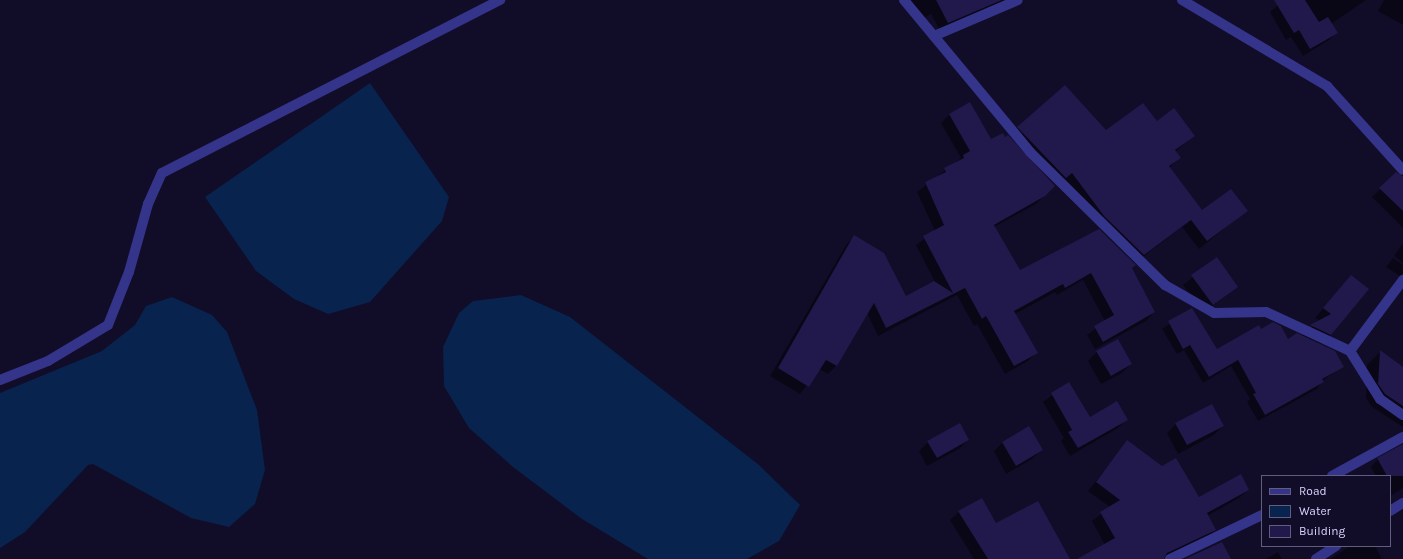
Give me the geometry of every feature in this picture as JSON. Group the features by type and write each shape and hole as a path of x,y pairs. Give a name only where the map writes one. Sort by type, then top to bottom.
{"street":[{"path":"0,380 48,361 108,325 129,272 148,204 162,173 500,0"},
{"path":"904,0 1030,152 1165,285 1214,312 1266,312 1350,351 1380,399 1403,415"},
{"path":"934,36 1018,0"},
{"path":"1182,0 1327,86 1403,170"},
{"path":"1350,351 1403,280"},
{"path":"1334,475 1403,436"},
{"path":"1391,510 1403,503"},
{"path":"1170,559 1261,515"},
{"path":"1316,559 1334,547"}],"water":[{"path":"370,83 449,197 442,221 370,302 328,314 294,299 256,271 205,197"},
{"path":"521,295 570,317 759,465 800,505 779,541 747,559 648,559 582,519 513,467 469,428 444,386 443,347 459,313 473,301"},
{"path":"172,297 212,315 227,332 257,410 265,470 255,504 229,527 191,518 93,464 88,465 25,532 0,548 0,393 102,351 135,325 146,306"}],"building":[{"path":"936,0 1002,0 948,23"},
{"path":"1274,0 1305,0 1319,22 1328,17 1338,33 1310,49 1299,30 1294,33"},
{"path":"1065,85 1106,130 1143,103 1157,121 1174,108 1195,136 1175,150 1181,158 1169,166 1202,210 1231,189 1248,211 1207,241 1191,220 1144,255 1104,216 1072,173 1066,178 1017,127"},
{"path":"970,102 991,139 1003,133 1005,137 1008,135 1055,186 1045,196 994,225 1020,270 1099,229 1136,265 1132,268 1155,312 1103,342 1094,326 1114,315 1091,273 1065,288 1063,284 1014,311 1038,353 1014,366 986,316 982,319 965,288 886,328 874,303 837,366 826,360 809,387 778,368 854,235 884,253 906,296 934,281 953,293 923,236 944,225 925,182 946,172 944,168 964,158 963,155 970,151 949,114"},
{"path":"1396,172 1403,176 1403,211 1379,188"},
{"path":"1217,257 1238,287 1213,305 1191,275"},
{"path":"1351,275 1369,289 1331,335 1310,325 1331,314 1323,308"},
{"path":"1192,308 1217,349 1259,325 1261,329 1273,322 1281,326 1288,339 1297,333 1335,351 1344,367 1322,379 1324,382 1265,415 1253,394 1256,393 1238,360 1209,377 1190,345 1183,349 1168,321"},
{"path":"1118,339 1132,364 1111,376 1096,351"},
{"path":"1380,350 1403,367 1403,406 1385,394 1378,384"},
{"path":"1069,382 1090,417 1117,401 1128,420 1078,448 1068,432 1072,430 1051,393"},
{"path":"1212,404 1224,426 1187,445 1175,423"},
{"path":"960,423 969,440 937,458 927,441"},
{"path":"1029,426 1043,450 1016,466 1002,442"},
{"path":"1127,440 1162,466 1176,458 1199,497 1241,474 1249,490 1207,513 1216,530 1167,553 1164,559 1077,559 1115,538 1100,512 1120,500 1096,482"},
{"path":"1403,444 1403,476 1386,475 1377,458"},
{"path":"982,498 996,523 1038,501 1070,559 988,559 958,511"},
{"path":"1222,542 1231,559 1185,559"}]}
